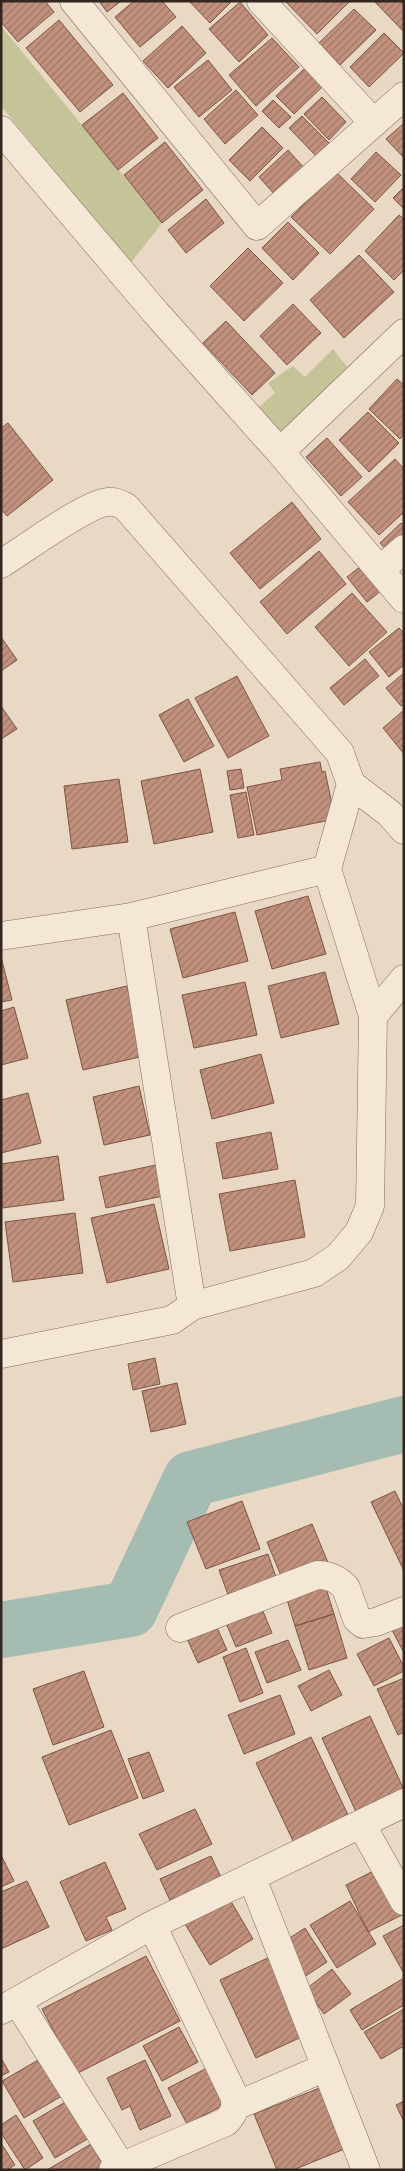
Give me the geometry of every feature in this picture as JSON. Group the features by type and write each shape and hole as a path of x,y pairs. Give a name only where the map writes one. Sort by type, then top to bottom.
{"street":[{"path":"74,1 257,226 404,96"},
{"path":"261,1 374,122"},
{"path":"1,130 156,313 280,452 404,599"},
{"path":"280,452 404,333"},
{"path":"1,564 89,507 107,501 117,502 126,507 340,753 351,784 390,814 404,830"},
{"path":"380,570 404,549"},
{"path":"1,1354 172,1320 192,1306 314,1273 338,1257 359,1232 370,1206 373,1016 327,869 351,784"},
{"path":"1,936 131,917 327,869"},
{"path":"131,917 192,1306"},
{"path":"373,1016 404,979"},
{"path":"180,1628 317,1575 328,1575 346,1588 357,1619 363,1624 376,1622 404,1612"},
{"path":"152,1925 234,2096 236,2106 234,2113 226,2122 117,2168 9,2006 152,1925 252,1878 404,1802"},
{"path":"361,1824 404,1901"},
{"path":"252,1878 366,2170"},
{"path":"236,2106 326,2067"}],"green space":[{"path":"1,26 162,223 130,264 1,106"},
{"path":"333,349 351,372 279,445 253,412 275,393 268,383 293,366 305,377"}],"building":[{"path":"1,1 45,1 54,12 18,42 1,22"},
{"path":"99,1 121,1 107,12"},
{"path":"134,1 162,1 176,17 140,47 115,17"},
{"path":"189,1 232,1 210,23"},
{"path":"285,1 350,1 317,34"},
{"path":"374,1 404,1 404,32"},
{"path":"240,2 268,35 239,62 209,29"},
{"path":"354,9 376,30 340,65 319,43"},
{"path":"59,20 113,85 80,112 26,48"},
{"path":"182,26 206,53 168,88 143,61"},
{"path":"384,33 404,53 369,87 350,67"},
{"path":"272,38 299,67 256,106 229,75"},
{"path":"208,60 232,90 199,117 174,87"},
{"path":"305,68 323,86 294,114 276,96"},
{"path":"236,90 258,115 225,144 204,119"},
{"path":"123,93 158,138 118,170 82,125"},
{"path":"322,97 346,122 329,140 304,114"},
{"path":"273,100 291,117 279,128 262,111"},
{"path":"302,116 333,147 320,160 289,128"},
{"path":"404,123 404,158 386,139"},
{"path":"262,127 283,148 250,181 229,160"},
{"path":"165,142 203,190 162,223 124,175"},
{"path":"288,150 305,169 276,196 259,177"},
{"path":"376,152 401,175 375,202 351,179"},
{"path":"336,172 374,209 330,254 291,217"},
{"path":"404,187 404,209 393,198"},
{"path":"206,199 224,223 186,253 168,230"},
{"path":"399,215 404,219 404,270 394,280 365,251"},
{"path":"288,222 319,253 293,280 262,248"},
{"path":"248,248 283,283 244,321 210,286"},
{"path":"359,255 394,292 344,338 310,300"},
{"path":"293,304 321,333 287,365 260,336"},
{"path":"226,321 275,373 252,395 203,343"},
{"path":"397,379 404,385 404,434 400,439 369,409"},
{"path":"368,412 399,443 369,472 339,440"},
{"path":"8,423 53,480 7,516 1,509 1,428"},
{"path":"327,438 362,477 341,496 306,457"},
{"path":"395,459 404,469 404,512 379,535 348,502"},
{"path":"292,502 321,539 260,589 230,553"},
{"path":"401,523 404,526 404,543 391,555 380,543"},
{"path":"319,551 346,584 287,634 260,602"},
{"path":"362,565 382,590 367,602 347,577"},
{"path":"352,593 387,632 349,666 315,627"},
{"path":"399,628 404,633 404,665 389,677 369,652"},
{"path":"1,637 17,660 1,671"},
{"path":"365,659 379,676 344,705 330,688"},
{"path":"404,673 404,703 401,706 386,688"},
{"path":"237,676 269,736 228,758 195,698"},
{"path":"188,699 214,746 184,762 159,715"},
{"path":"1,706 17,729 1,739"},
{"path":"404,710 404,754 383,728"},
{"path":"320,762 322,772 325,771 335,819 257,835 247,787 282,780 280,769"},
{"path":"200,769 213,832 154,844 141,781"},
{"path":"241,769 244,788 230,790 227,771"},
{"path":"119,779 128,842 72,849 64,786"},
{"path":"246,792 254,835 238,838 230,795"},
{"path":"308,896 326,954 272,969 255,911"},
{"path":"235,912 248,961 183,978 170,929"},
{"path":"1,957 12,1000 1,1002"},
{"path":"325,972 339,1024 281,1038 268,986"},
{"path":"245,982 257,1035 194,1048 182,995"},
{"path":"127,986 144,1056 83,1070 66,1000"},
{"path":"14,1007 28,1058 1,1065 1,1011"},
{"path":"261,1054 274,1103 212,1119 200,1070"},
{"path":"139,1086 150,1135 104,1145 93,1097"},
{"path":"28,1093 41,1143 1,1153 1,1100"},
{"path":"271,1132 278,1169 223,1179 216,1143"},
{"path":"58,1156 64,1200 2,1208 1,1164"},
{"path":"156,1165 163,1196 106,1208 99,1177"},
{"path":"295,1180 305,1237 230,1251 219,1194"},
{"path":"154,1204 169,1269 107,1283 91,1218"},
{"path":"75,1213 83,1273 13,1282 5,1222"},
{"path":"155,1358 160,1384 133,1390 128,1364"},
{"path":"177,1383 186,1424 151,1432 142,1391"},
{"path":"395,1491 404,1510 404,1571 371,1502"},
{"path":"242,1501 260,1549 206,1569 187,1522"},
{"path":"312,1524 329,1565 284,1583 267,1542"},
{"path":"268,1554 278,1583 230,1600 219,1570"},
{"path":"324,1582 334,1614 295,1626 285,1593"},
{"path":"262,1609 272,1633 236,1647 226,1623"},
{"path":"334,1614 347,1658 309,1670 295,1626"},
{"path":"214,1621 227,1650 198,1663 185,1634"},
{"path":"404,1625 404,1653 392,1630"},
{"path":"389,1638 404,1667 404,1671 374,1686 357,1654"},
{"path":"288,1640 301,1670 267,1683 255,1652"},
{"path":"246,1648 263,1693 240,1702 223,1657"},
{"path":"329,1670 342,1695 311,1711 298,1686"},
{"path":"84,1671 104,1727 53,1745 33,1689"},
{"path":"404,1678 404,1732 398,1735 377,1689"},
{"path":"280,1695 295,1734 244,1754 228,1715"},
{"path":"370,1716 404,1790 357,1814 322,1738"},
{"path":"111,1730 138,1798 69,1825 42,1757"},
{"path":"311,1737 350,1819 295,1845 256,1763"},
{"path":"149,1752 164,1791 143,1799 128,1759"},
{"path":"195,1809 212,1844 157,1870 139,1834"},
{"path":"1,1855 14,1881 1,1887"},
{"path":"211,1856 225,1886 174,1909 160,1879"},
{"path":"105,1862 126,1909 106,1917 112,1930 86,1941 60,1882"},
{"path":"381,1867 404,1914 368,1932 346,1885"},
{"path":"27,1881 49,1927 1,1949 1,1892"},
{"path":"229,1898 253,1939 210,1965 185,1924"},
{"path":"350,1901 376,1944 337,1968 310,1925"},
{"path":"404,1925 404,1972 403,1972 383,1936"},
{"path":"305,1928 327,1962 304,1977 282,1943"},
{"path":"146,1956 180,2021 76,2074 42,2009"},
{"path":"272,1956 308,2034 256,2058 220,1980"},
{"path":"332,1969 351,1994 324,2014 306,1989"},
{"path":"404,1978 404,2005 362,2030 350,2010"},
{"path":"404,2009 404,2046 381,2059 364,2032"},
{"path":"179,2027 198,2062 162,2081 143,2046"},
{"path":"47,2055 69,2092 24,2118 2,2081"},
{"path":"1,2058 9,2072 1,2076"},
{"path":"145,2060 171,2116 140,2130 130,2106 122,2110 107,2078"},
{"path":"207,2068 226,2104 187,2124 168,2088"},
{"path":"322,2087 347,2148 293,2170 277,2170 254,2114"},
{"path":"74,2097 96,2134 55,2158 33,2121"},
{"path":"404,2101 404,2122 396,2105"},
{"path":"16,2115 43,2158 25,2170 1,2133 1,2125"},
{"path":"1,2143 15,2165 7,2170 1,2170"},
{"path":"91,2144 103,2165 96,2170 47,2170"}],"waterway":[{"path":"1,1630 130,1609 191,1479 404,1424"}]}
